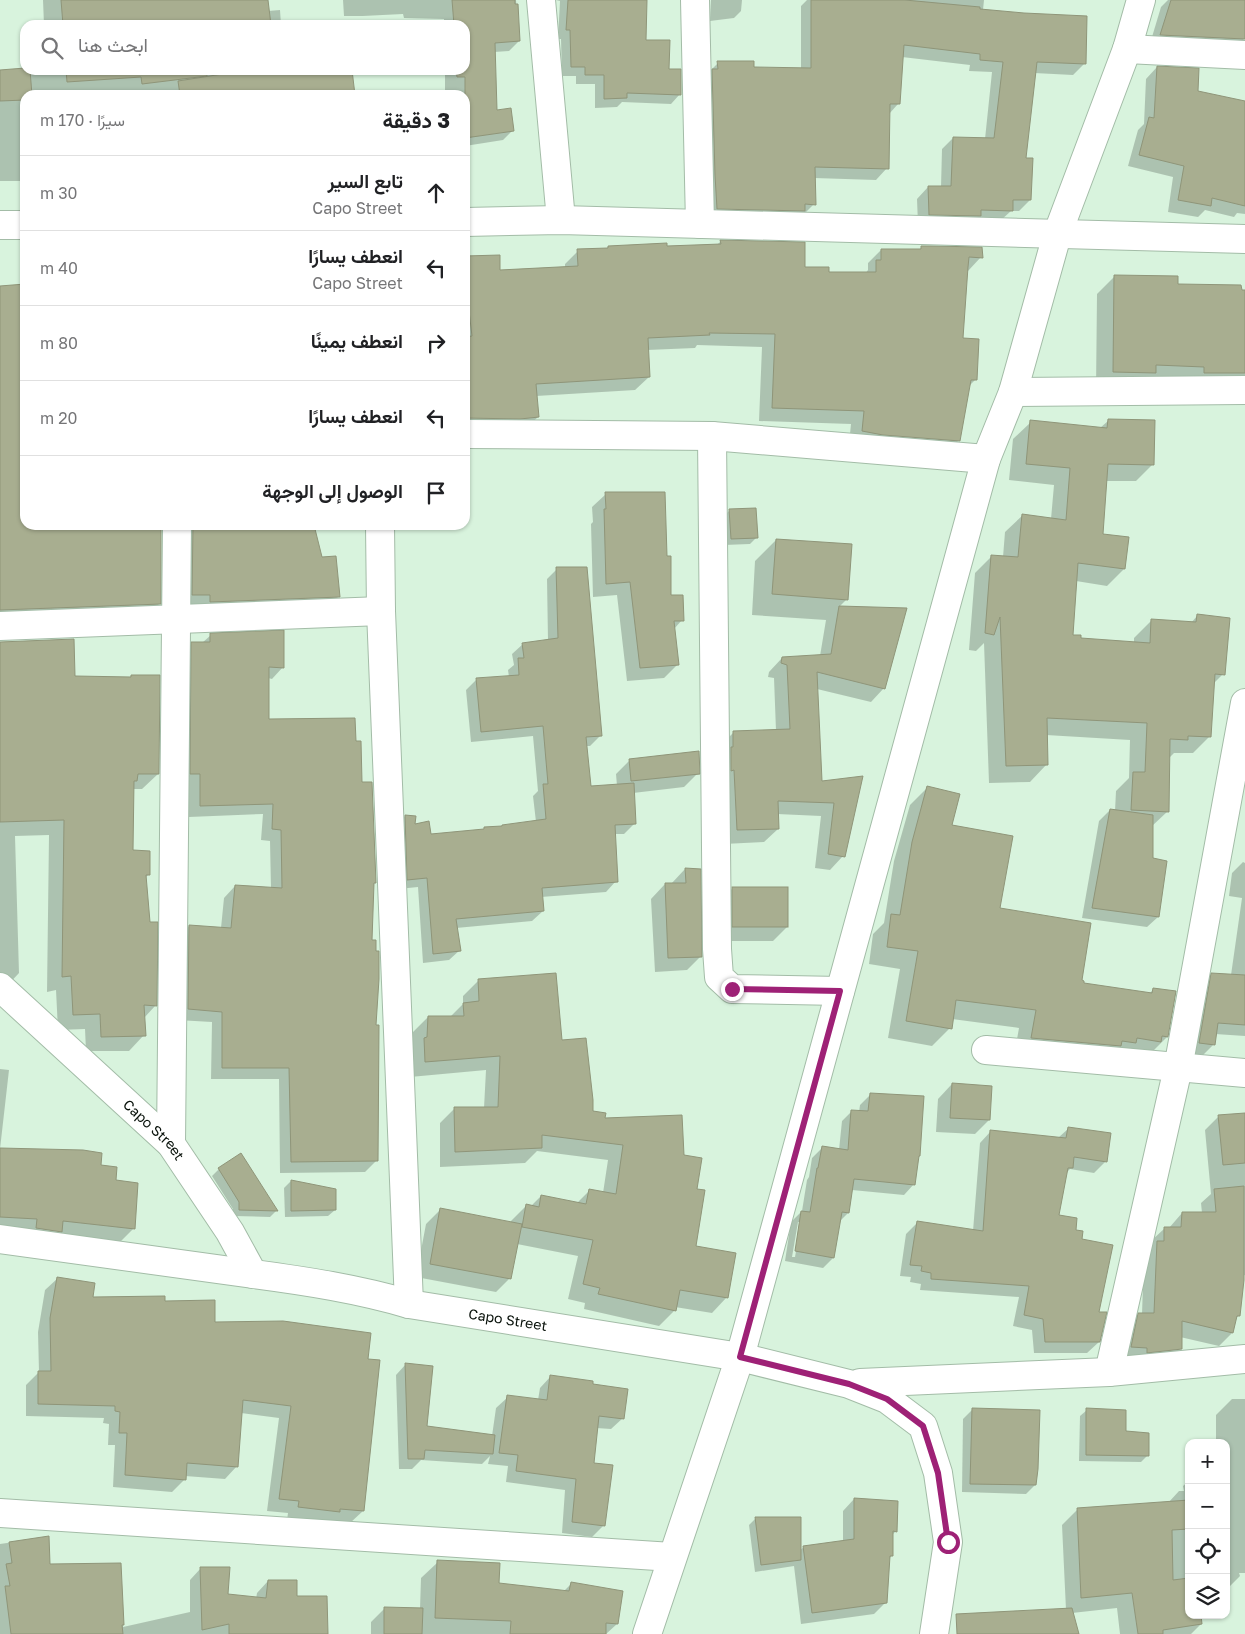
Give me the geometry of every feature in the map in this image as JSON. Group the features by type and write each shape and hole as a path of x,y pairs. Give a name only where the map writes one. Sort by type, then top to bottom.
{"street":[{"path":"541,0 561,220"},
{"path":"696,0 700,224"},
{"path":"647,1634 740,1357 986,459 1014,392 1057,235 1126,49 1141,0"},
{"path":"1126,49 1245,55"},
{"path":"470,222 561,220 1245,239"},
{"path":"0,225 20,225"},
{"path":"1014,392 1245,390"},
{"path":"470,434 712,436 986,459"},
{"path":"712,436 717,950 719,977 732,989 840,991"},
{"path":"171,1144 177,530"},
{"path":"380,530 381,611 409,1304"},
{"path":"0,626 381,611"},
{"path":"1109,1372 1178,1068 1242,738 1245,703"},
{"name":"Capo Street","path":"0,987 171,1144 230,1232 253,1274 339,1287 409,1304 740,1357 849,1384 887,1399 923,1426 938,1473 948,1542 934,1634"},
{"path":"986,1050 1245,1073"},
{"path":"0,1239 253,1274"},
{"path":"849,1384 1109,1372 1245,1360"},
{"path":"0,1513 672,1557"}],"building":[{"path":"61,0 268,0 270,20 63,20"},
{"path":"452,0 515,0 515,4 518,4 520,41 495,43 497,110 511,108 514,131 470,137 470,90 465,90 465,77 457,77 457,75 470,75 470,20 454,20"},
{"path":"568,0 647,0 646,40 670,40 669,69 681,69 681,95 627,93 627,98 604,99 604,75 585,75 585,67 571,67 570,30 566,30"},
{"path":"811,0 905,0 1024,13 1087,16 1086,64 1037,62 1026,158 1033,158 1031,200 1013,200 1013,211 981,210 981,216 929,215 928,186 951,186 953,137 994,138 1003,62 980,60 980,54 904,45 900,104 890,104 889,169 815,167 816,205 805,204 805,211 717,209 712,69 718,69 717,61 754,61 754,67 811,68"},
{"path":"1171,0 1245,0 1245,39 1160,35"},
{"path":"1157,66 1199,68 1198,91 1245,101 1245,206 1212,198 1211,206 1178,200 1184,166 1139,155 1149,117 1154,118"},
{"path":"20,68 20,75 30,75 32,90 20,90 20,100 0,101 0,70"},
{"path":"66,75 207,75 142,84 141,77 67,82"},
{"path":"216,75 353,75 354,90 179,90 178,81"},
{"path":"720,240 805,242 805,267 829,267 829,272 876,272 876,260 881,260 881,249 921,249 921,246 982,247 983,258 969,257 963,338 979,339 977,380 971,380 960,441 883,435 862,431 864,411 772,408 775,334 709,333 710,335 648,338 650,377 536,384 539,417 520,419 470,418 470,336 472,336 470,319 470,256 500,255 500,270 578,266 577,249 667,243 667,246 721,244"},
{"path":"1114,275 1178,276 1178,284 1241,285 1242,290 1245,290 1245,373 1204,373 1204,367 1156,365 1156,373 1113,372"},
{"path":"20,284 20,530 161,530 161,604 0,610 0,286"},
{"path":"1108,419 1155,420 1154,465 1108,464 1103,534 1129,537 1125,569 1078,563 1073,635 1081,635 1081,638 1150,643 1151,619 1196,622 1197,614 1230,618 1225,675 1215,674 1211,737 1188,736 1188,740 1170,739 1169,812 1131,810 1133,772 1145,772 1147,723 1047,718 1048,765 1006,766 1000,617 994,635 985,633 991,555 1018,557 1022,514 1066,520 1070,468 1026,464 1030,420 1107,428"},
{"path":"605,492 665,492 667,556 671,556 671,595 683,595 684,621 674,621 679,665 640,668 630,582 606,584"},
{"path":"756,508 758,538 731,539 729,509"},
{"path":"193,530 315,530 322,557 336,556 340,597 210,602 210,595 192,595"},
{"path":"776,539 852,544 848,600 772,594"},
{"path":"556,567 587,567 602,736 586,737 591,786 634,783 636,824 615,825 618,882 542,888 544,911 456,919 461,951 433,954 427,878 407,880 405,815 416,816 415,824 429,821 431,834 484,829 484,827 546,819 543,784 548,784 543,726 481,732 476,678 519,675 518,658 524,658 522,643 558,638"},
{"path":"839,606 907,608 885,689 817,672 822,781 863,776 845,857 828,854 834,803 778,801 779,829 737,830 734,770 731,771 733,731 790,729 787,665 781,663 782,657 831,654"},
{"path":"284,630 284,668 269,667 269,719 355,718 356,741 361,741 362,782 372,782 376,883 374,883 372,940 376,940 376,951 379,951 376,1025 379,1025 378,1161 291,1162 289,1068 222,1068 222,1012 188,1009 189,925 231,928 235,885 282,888 281,830 272,829 273,804 200,806 200,774 190,774 191,642 210,642 210,633"},
{"path":"74,639 75,676 131,677 131,675 160,675 159,774 138,774 137,781 134,781 133,850 150,851 150,875 146,875 150,922 158,922 157,1006 144,1005 146,1036 101,1037 100,1014 73,1015 71,976 62,977 64,820 0,822 0,642"},
{"path":"699,751 700,774 631,781 629,759"},
{"path":"927,786 960,794 952,825 1013,836 1000,908 1091,923 1082,980 1084,983 1152,993 1153,988 1176,991 1168,1037 1162,1036 1161,1042 1137,1038 1136,1043 1122,1041 1121,1046 1031,1038 1036,1010 956,1000 952,1029 906,1021 918,951 887,947 891,914 900,915 912,842"},
{"path":"1110,809 1153,815 1153,858 1167,861 1159,917 1092,908"},
{"path":"685,868 701,869 702,957 668,958 665,883 686,883"},
{"path":"732,887 788,887 788,927 732,927"},
{"path":"556,973 562,1040 586,1038 593,1111 606,1113 605,1118 682,1115 684,1155 702,1158 697,1189 705,1190 696,1246 736,1253 728,1298 680,1290 676,1311 598,1294 600,1288 583,1284 593,1240 522,1227 526,1204 539,1207 541,1195 586,1204 589,1189 616,1194 623,1145 542,1135 542,1148 455,1152 454,1107 498,1107 500,1056 425,1062 424,1038 427,1037 428,1016 464,1016 463,1003 479,1001 478,979"},
{"path":"1211,973 1245,975 1245,1025 1218,1023 1215,1045 1199,1043"},
{"path":"952,1083 992,1086 990,1120 950,1118"},
{"path":"870,1093 924,1096 920,1156 915,1185 854,1179 849,1213 842,1212 834,1258 795,1251 801,1211 810,1212 822,1146 848,1150 851,1110 868,1111"},
{"path":"1245,1113 1245,1163 1223,1165 1218,1115"},
{"path":"1068,1127 1111,1133 1107,1162 1074,1157 1073,1168 1068,1168 1059,1215 1077,1218 1076,1230 1083,1231 1082,1239 1113,1245 1099,1312 1107,1312 1100,1342 1045,1342 1043,1319 1024,1315 1029,1286 931,1279 931,1273 921,1271 922,1266 910,1265 917,1221 983,1231 990,1130 1066,1138"},
{"path":"0,1148 83,1150 102,1153 101,1165 117,1167 116,1180 138,1183 135,1229 63,1221 62,1232 36,1228 37,1219 0,1217"},
{"path":"241,1153 278,1211 239,1210 239,1202 218,1168"},
{"path":"291,1180 336,1189 336,1210 291,1211"},
{"path":"1244,1186 1244,1280 1240,1316 1237,1316 1233,1333 1182,1321 1182,1349 1147,1353 1147,1348 1131,1347 1138,1313 1154,1313 1157,1241 1164,1241 1164,1227 1181,1227 1182,1212 1216,1212 1214,1189"},
{"path":"440,1208 522,1224 511,1279 430,1264"},
{"path":"57,1277 95,1283 93,1297 165,1296 165,1301 215,1300 215,1322 283,1321 371,1333 368,1359 380,1360 364,1511 340,1509 340,1512 298,1507 299,1501 279,1499 291,1406 243,1400 238,1467 187,1463 186,1480 125,1475 127,1433 119,1433 120,1412 115,1411 115,1406 38,1404 38,1371 51,1371 50,1318"},
{"path":"405,1363 433,1366 427,1426 495,1435 493,1454 425,1450 424,1459 408,1459"},
{"path":"550,1375 593,1381 593,1384 628,1389 624,1419 599,1416 594,1463 613,1465 605,1526 572,1522 576,1479 516,1471 518,1455 499,1453 507,1395 547,1400"},
{"path":"972,1408 1040,1410 1036,1485 970,1484"},
{"path":"1086,1408 1126,1410 1126,1431 1149,1433 1149,1456 1086,1455"},
{"path":"854,1498 898,1501 897,1532 893,1531 893,1556 890,1556 887,1603 812,1613 803,1546 854,1539"},
{"path":"1185,1500 1185,1529 1172,1530 1173,1580 1185,1578 1185,1619 1201,1619 1202,1624 1163,1630 1163,1634 1138,1634 1132,1593 1081,1598 1077,1508"},
{"path":"755,1517 801,1517 801,1560 761,1565"},
{"path":"49,1536 50,1564 121,1563 123,1634 11,1634 5,1586 10,1586 6,1564 12,1563 9,1542"},
{"path":"437,1560 500,1563 499,1583 569,1591 571,1582 623,1591 618,1624 606,1623 606,1634 510,1634 511,1621 435,1618"},
{"path":"200,1567 230,1567 228,1594 266,1598 268,1580 297,1580 297,1596 327,1596 328,1634 229,1634 229,1624 202,1630"},
{"path":"384,1607 423,1608 422,1634 384,1634"},
{"path":"1072,1608 1079,1634 957,1634 956,1614"}],"route":[{"path":"732,989 840,991 740,1357 849,1384 887,1399 923,1426 938,1473 948,1542"}]}
